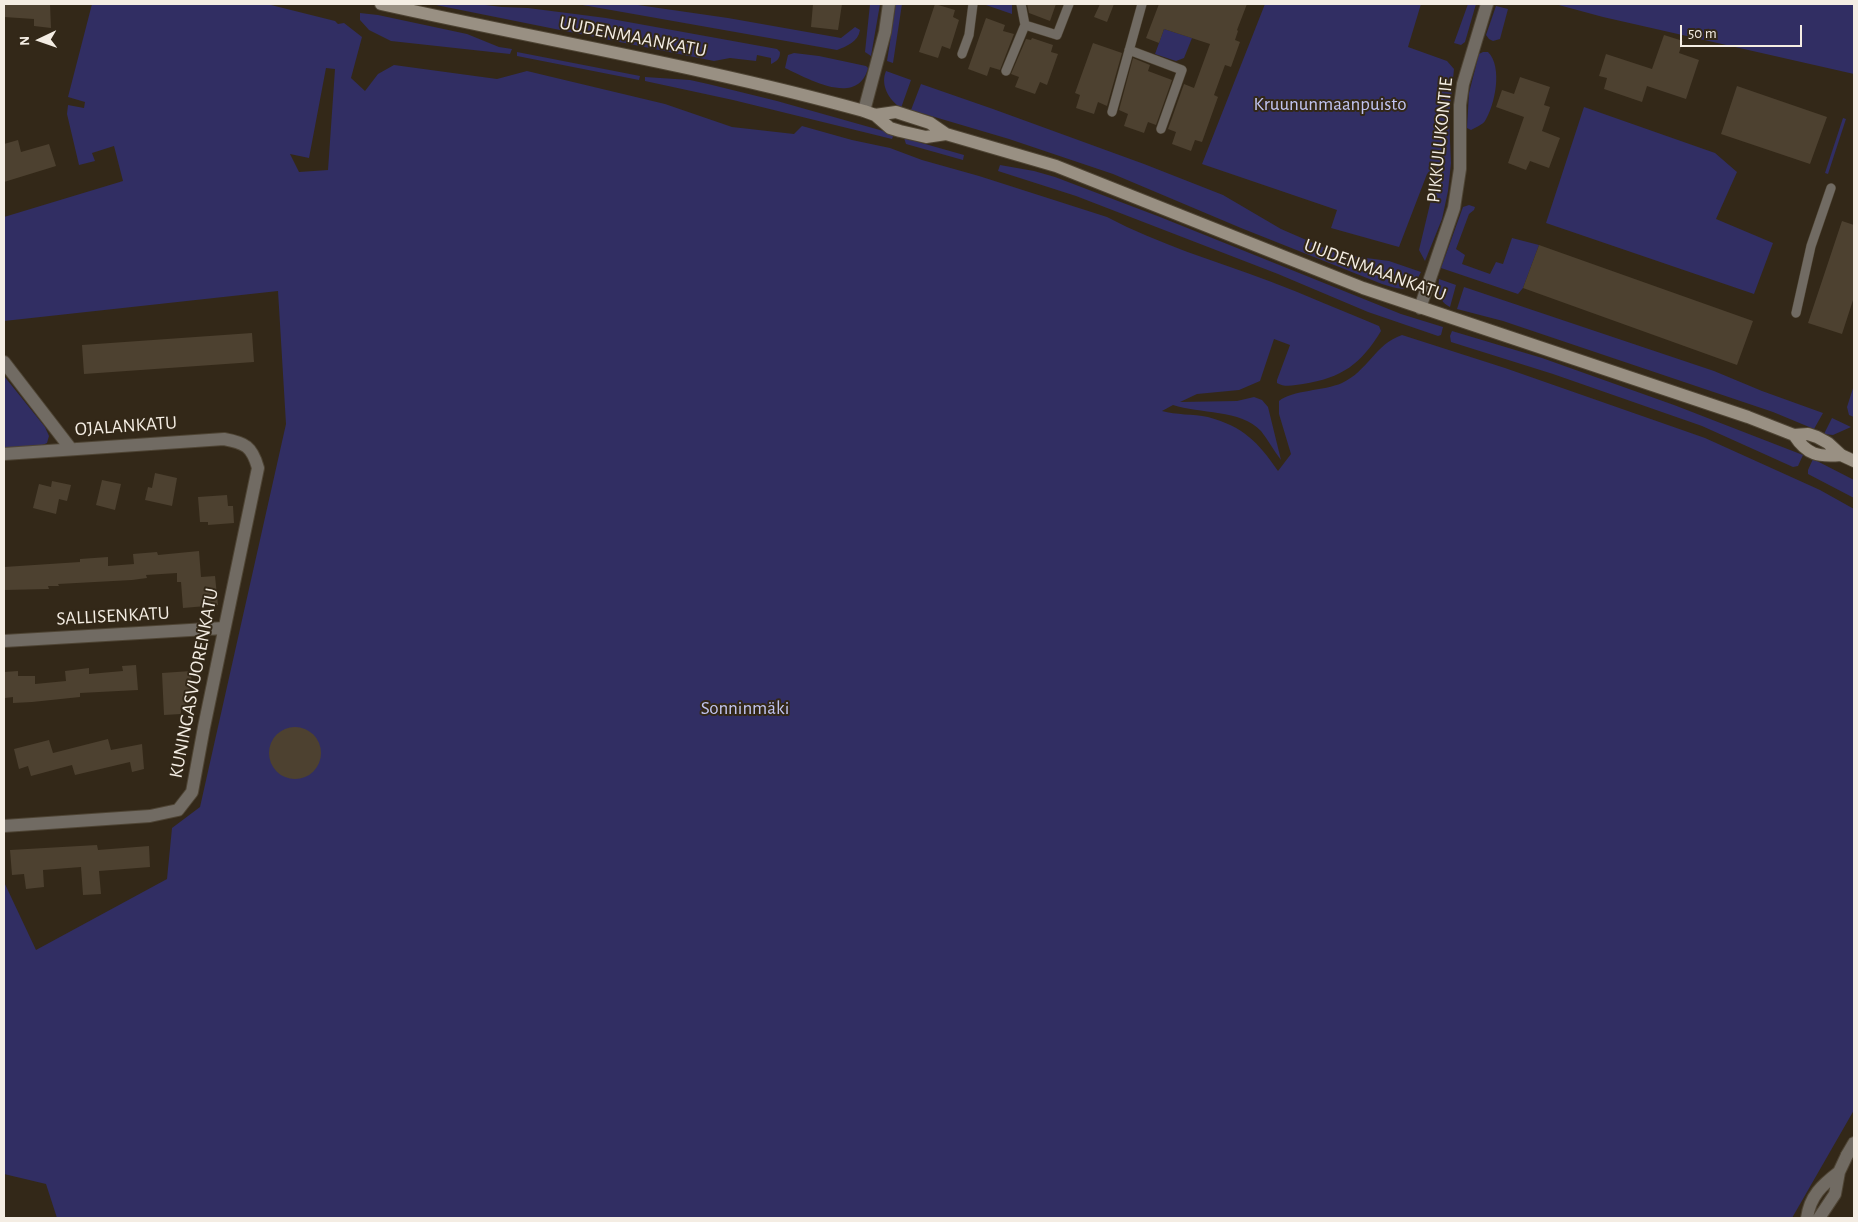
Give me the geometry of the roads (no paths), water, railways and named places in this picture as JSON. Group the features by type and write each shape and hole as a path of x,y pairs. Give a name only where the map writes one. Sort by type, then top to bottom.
{"main road":[{"name":"UUDENMAANKATU","path":"381,4 724,75 869,113 890,128 900,131 926,137 946,134 1056,166 1364,288 1748,417 1794,435 1802,448 1821,456 1850,457"}],"street":[{"path":"869,113 886,32 889,4"},
{"name":"PIKKULUKONTIE","path":"1420,308 1454,208 1460,169 1460,105 1463,84 1487,4"},
{"path":"4,362 71,449"},
{"name":"OJALANKATU","path":"4,454 224,439 238,441 249,448"},
{"name":"KUNINGASVUORENKATU","path":"4,826 150,816 178,810 192,792 258,468 254,455 249,448"},
{"name":"SALLISENKATU","path":"4,641 224,628"},
{"path":"1807,1218 1808,1208 1820,1186 1839,1172 1851,1157 1854,1142"},
{"path":"1819,1218 1835,1194 1839,1172"}],"lane":[{"path":"962,54 969,35 973,4"},
{"path":"1006,71 1025,25 1021,4"},
{"path":"1025,25 1057,35 1069,4"},
{"path":"1112,112 1142,4"},
{"path":"1129,50 1182,70 1161,129"},
{"path":"1796,313 1811,246 1831,188"}],"park label":[{"name":"Kruununmaanpuisto","path":"1330,104"},
{"name":"Sonninmäki","path":"745,708"}]}
